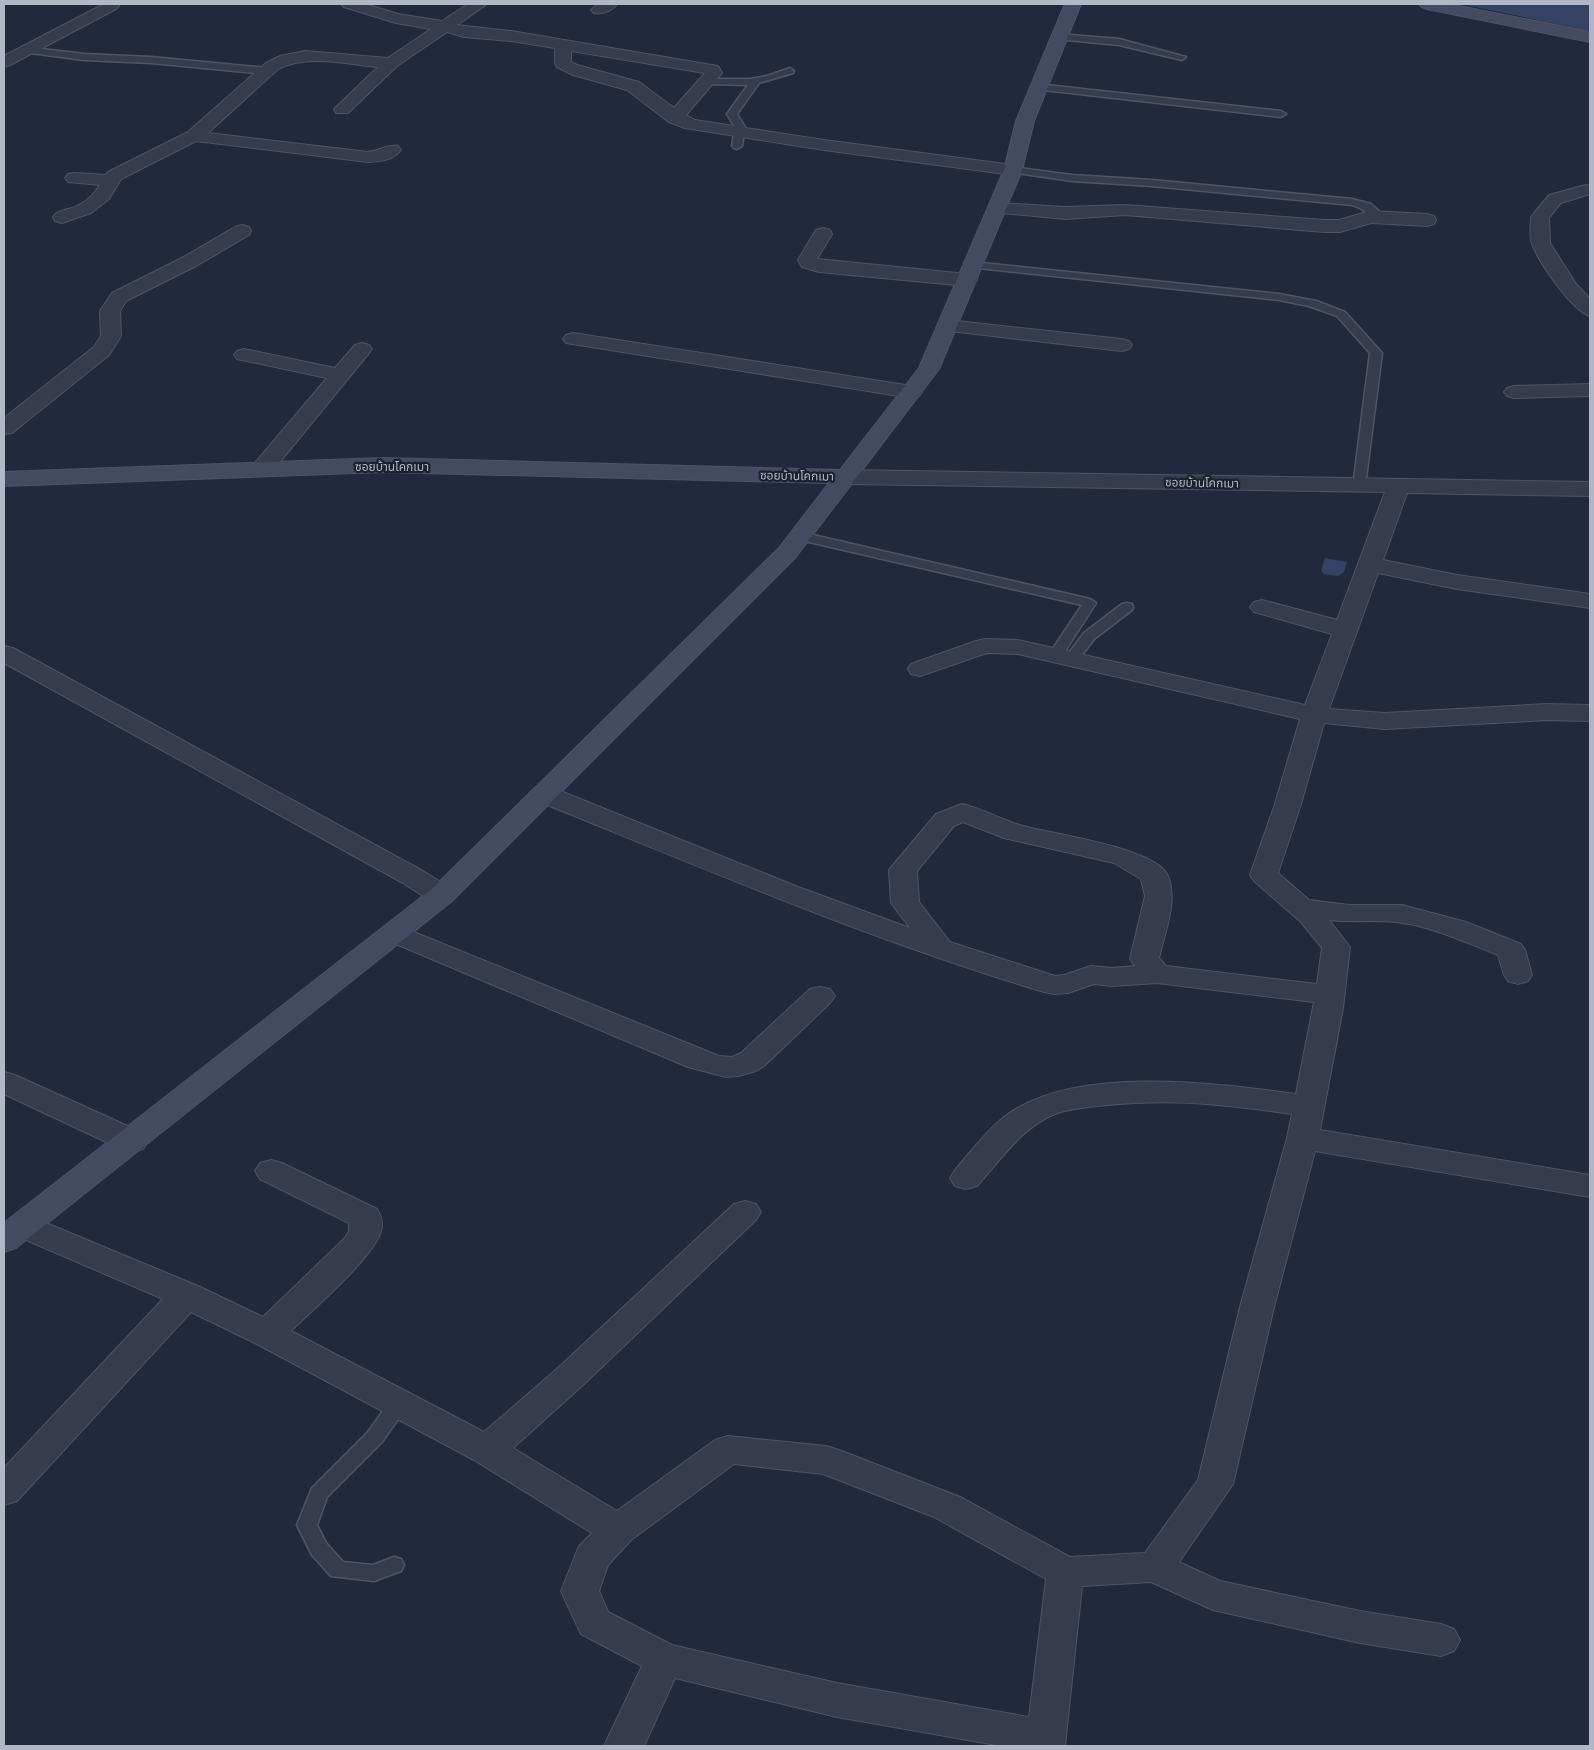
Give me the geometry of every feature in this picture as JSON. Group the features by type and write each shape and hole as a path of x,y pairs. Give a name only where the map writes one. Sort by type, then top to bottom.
{"street":[{"path":"349,4 396,18 444,26 464,32 511,36 712,69 714,73 675,118"},
{"path":"342,109 391,63 478,4"},
{"path":"9,1235 132,1142 442,895 787,553 929,369 1013,170 1025,121 1073,4"},
{"path":"1427,4 1590,37"},
{"path":"4,62 111,6"},
{"path":"563,45 563,64 569,68 602,76 634,87 675,118 739,140 1013,170"},
{"path":"4,54 24,51"},
{"path":"62,217 85,209 103,195 114,176 194,136 266,71 286,59 296,56 391,63"},
{"path":"194,136 368,157 381,156 392,150"},
{"path":"74,178 111,181"},
{"path":"1586,190 1555,199 1540,217 1541,243 1568,286 1590,310"},
{"path":"997,208 1065,213 1125,210 1324,226 1340,226 1370,217 1427,220"},
{"path":"4,428 102,351 111,336 110,311 119,297 189,262 242,232"},
{"path":"823,234 808,260 809,263 819,266 970,272"},
{"path":"948,326 1122,345"},
{"path":"572,339 912,392"},
{"path":"262,469 362,349"},
{"path":"244,355 340,376"},
{"path":"1514,392 1590,390"},
{"name":"ซอยบ้านโคกเมา","path":"4,479 382,466 846,477 1590,490"},
{"path":"1155,1567 1215,1484 1257,1307 1304,1138 1330,994 1336,947 1311,916 1264,875 1288,804 1314,716 1398,487"},
{"path":"1370,565 1456,582 1590,601"},
{"path":"1262,607 1346,630"},
{"path":"920,670 985,646 1018,647 1314,716 1385,721 1547,712 1590,713"},
{"path":"4,653 442,895"},
{"path":"544,794 788,893 986,965 1054,985 1068,984 1092,975 1112,977 1157,974 1330,994"},
{"path":"940,949 905,903 903,870 945,820 962,812 1014,832 1124,857 1154,875 1159,896 1144,959 1157,974"},
{"path":"1301,907 1348,914 1402,914 1456,928 1511,950 1518,975"},
{"path":"394,933 699,1060 730,1068 743,1066 752,1060 820,996"},
{"path":"4,1082 132,1142"},
{"path":"966,1178 1014,1125 1045,1106 1086,1097 1145,1092 1211,1093 1310,1106"},
{"path":"1304,1138 1590,1186"},
{"path":"267,1334 357,1246 365,1231 366,1217 271,1171"},
{"path":"487,1450 571,1376 745,1212"},
{"path":"9,1235 186,1295 267,1334 487,1450 618,1530"},
{"path":"4,1491 186,1295"},
{"path":"1065,1572 1045,1742 836,1700 664,1659 594,1623 580,1591 592,1557 618,1530 728,1450 826,1460 946,1507 1065,1572 1155,1567 1213,1595 1360,1627 1441,1640"},
{"path":"624,1746 664,1659"}],"lane":[{"path":"1059,37 1119,42 1182,57"},
{"path":"24,51 266,71"},
{"path":"707,81 728,84 755,82 772,79 790,70"},
{"path":"739,140 740,127 732,114 755,82"},
{"path":"1038,87 1281,114"},
{"path":"1013,170 1072,178 1152,183 1352,202 1367,206 1380,217"},
{"path":"970,272 1279,296 1312,303 1341,314 1376,353 1359,486"},
{"path":"800,536 1090,603 1063,658"},
{"path":"1063,658 1127,607"},
{"path":"394,1565 374,1573 338,1570 319,1549 307,1525 319,1493 375,1437 399,1403"}],"water":[{"path":"1461,4 1590,4 1590,31"},
{"path":"1325,558 1347,562 1344,572 1338,576 1324,574 1321,571"}]}
